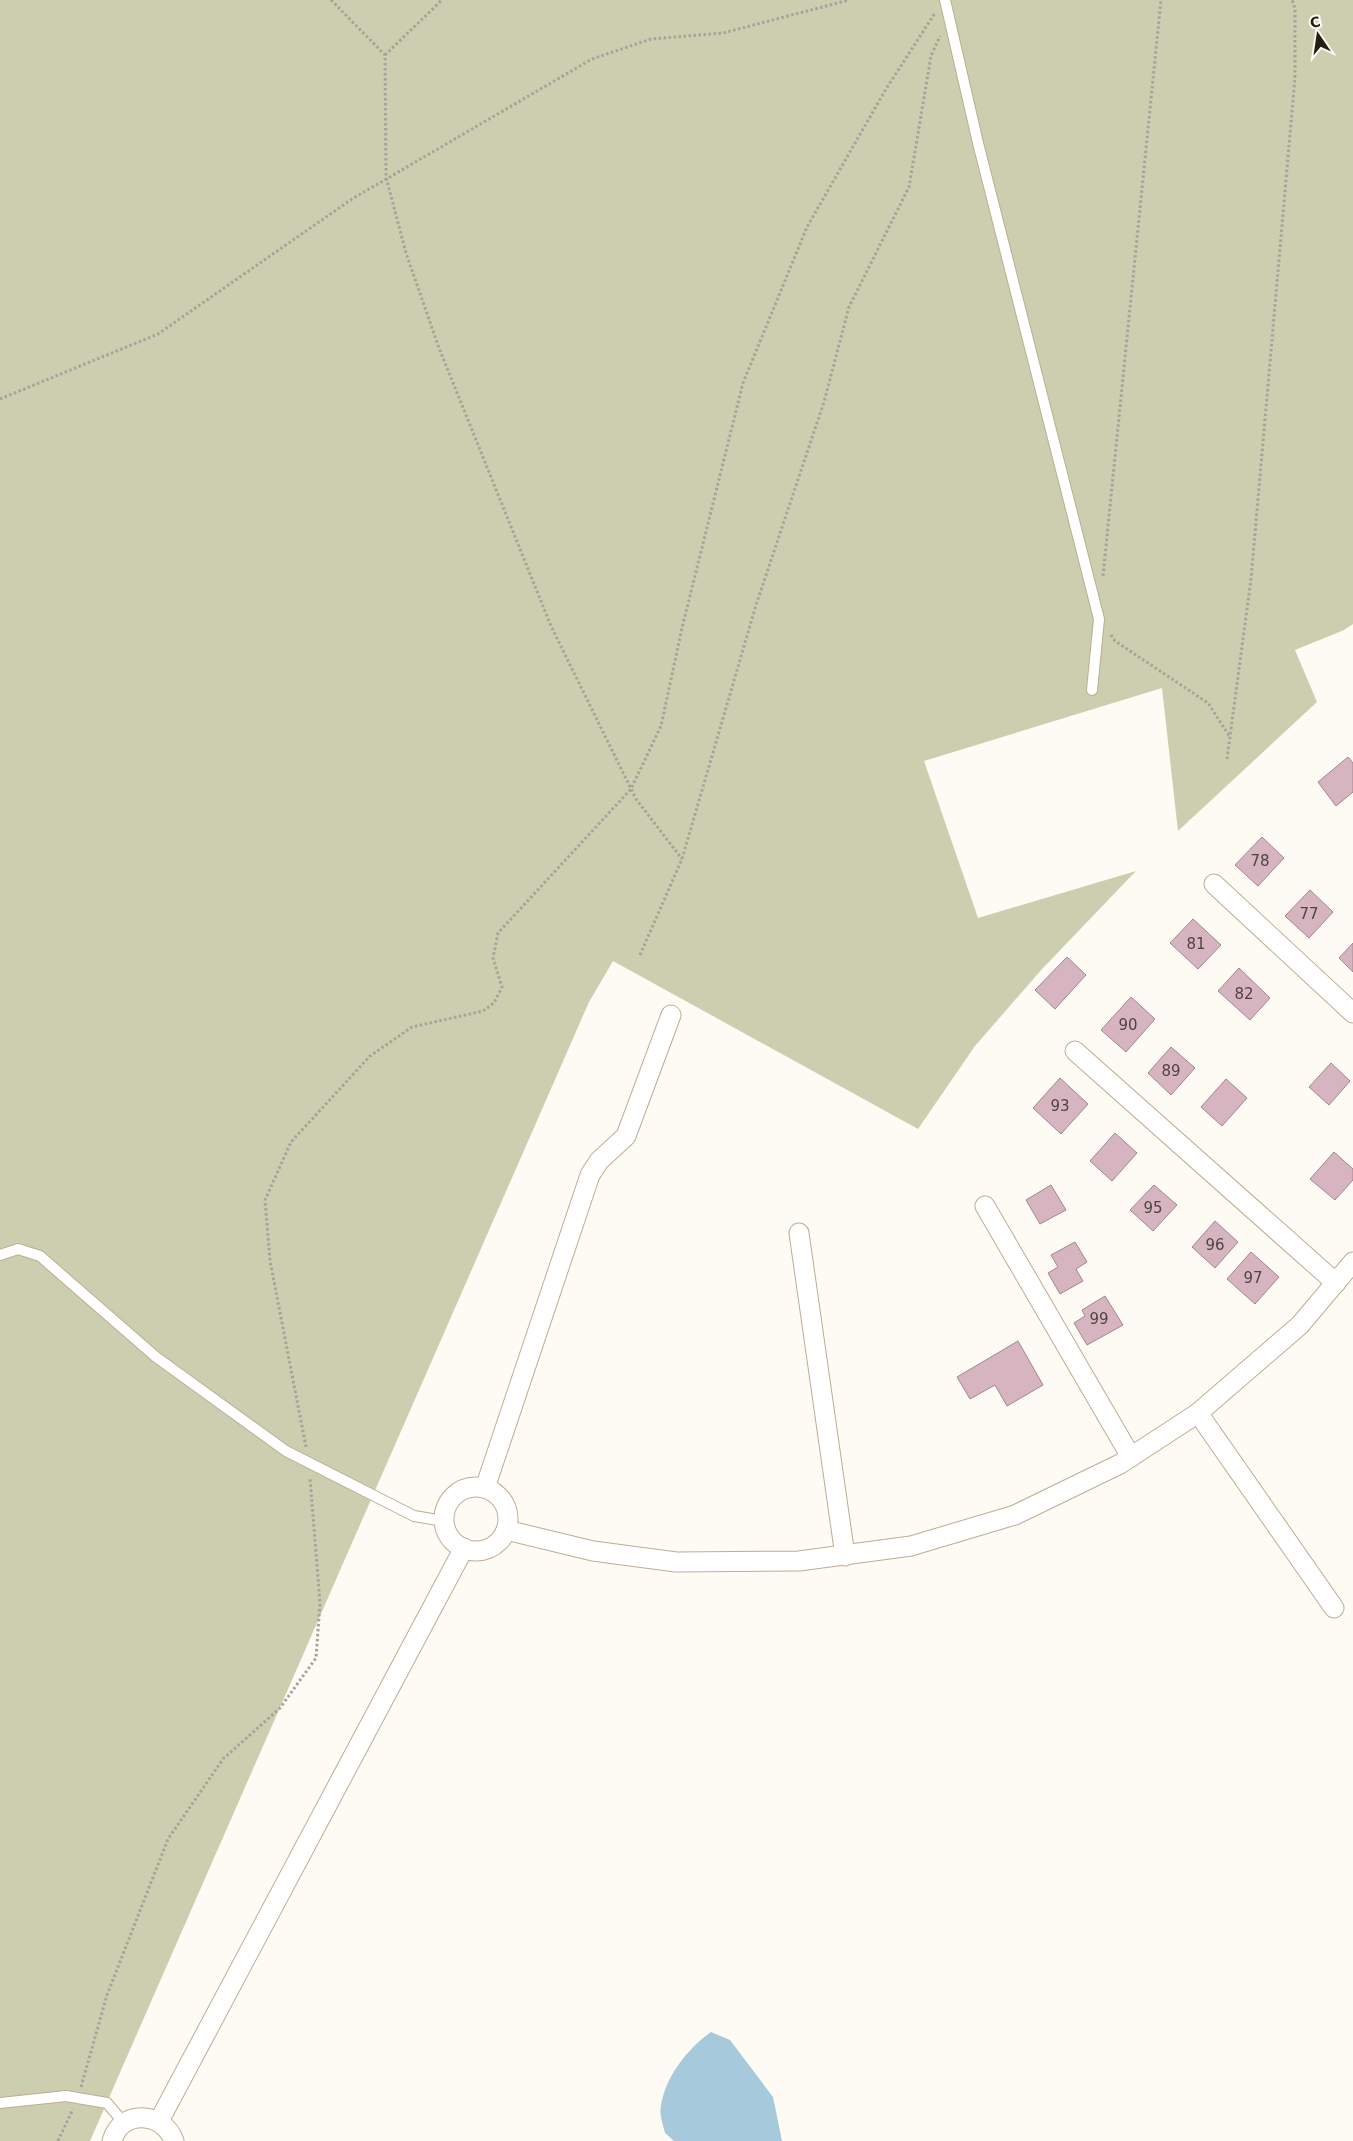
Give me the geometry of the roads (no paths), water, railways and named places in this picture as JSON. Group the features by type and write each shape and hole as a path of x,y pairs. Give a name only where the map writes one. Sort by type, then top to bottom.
{"street":[{"path":"1214,884 1353,1013"},
{"path":"485,1488 590,1175 599,1161 626,1136 671,1015"},
{"path":"1075,1051 1336,1283"},
{"path":"986,1206 1131,1457"},
{"path":"799,1233 845,1556"},
{"path":"506,1530 592,1551 676,1562 799,1561 911,1546 1015,1514 1131,1457 1198,1413 1300,1325 1353,1262"},
{"path":"1198,1413 1334,1608"},
{"path":"477,1487 485,1488 494,1492 505,1505 508,1522 506,1530 502,1538 489,1548 481,1550 464,1548 450,1538 444,1521 448,1504 460,1491 477,1487"},
{"path":"159,2121 464,1548"},
{"path":"112,2141 118,2129 124,2123 142,2117 159,2121 166,2126 174,2141"}],"lane":[{"path":"941,4 949,18 978,143 1099,619 1092,690"},
{"path":"0,1255 18,1249 40,1256 156,1357 286,1451 414,1516 444,1521"},
{"path":"0,2103 66,2096 107,2103 124,2123"}],"water":[{"path":"711,2032 730,2040 773,2097 782,2141 674,2141 665,2133 661,2109 667,2084 686,2055"}]}
